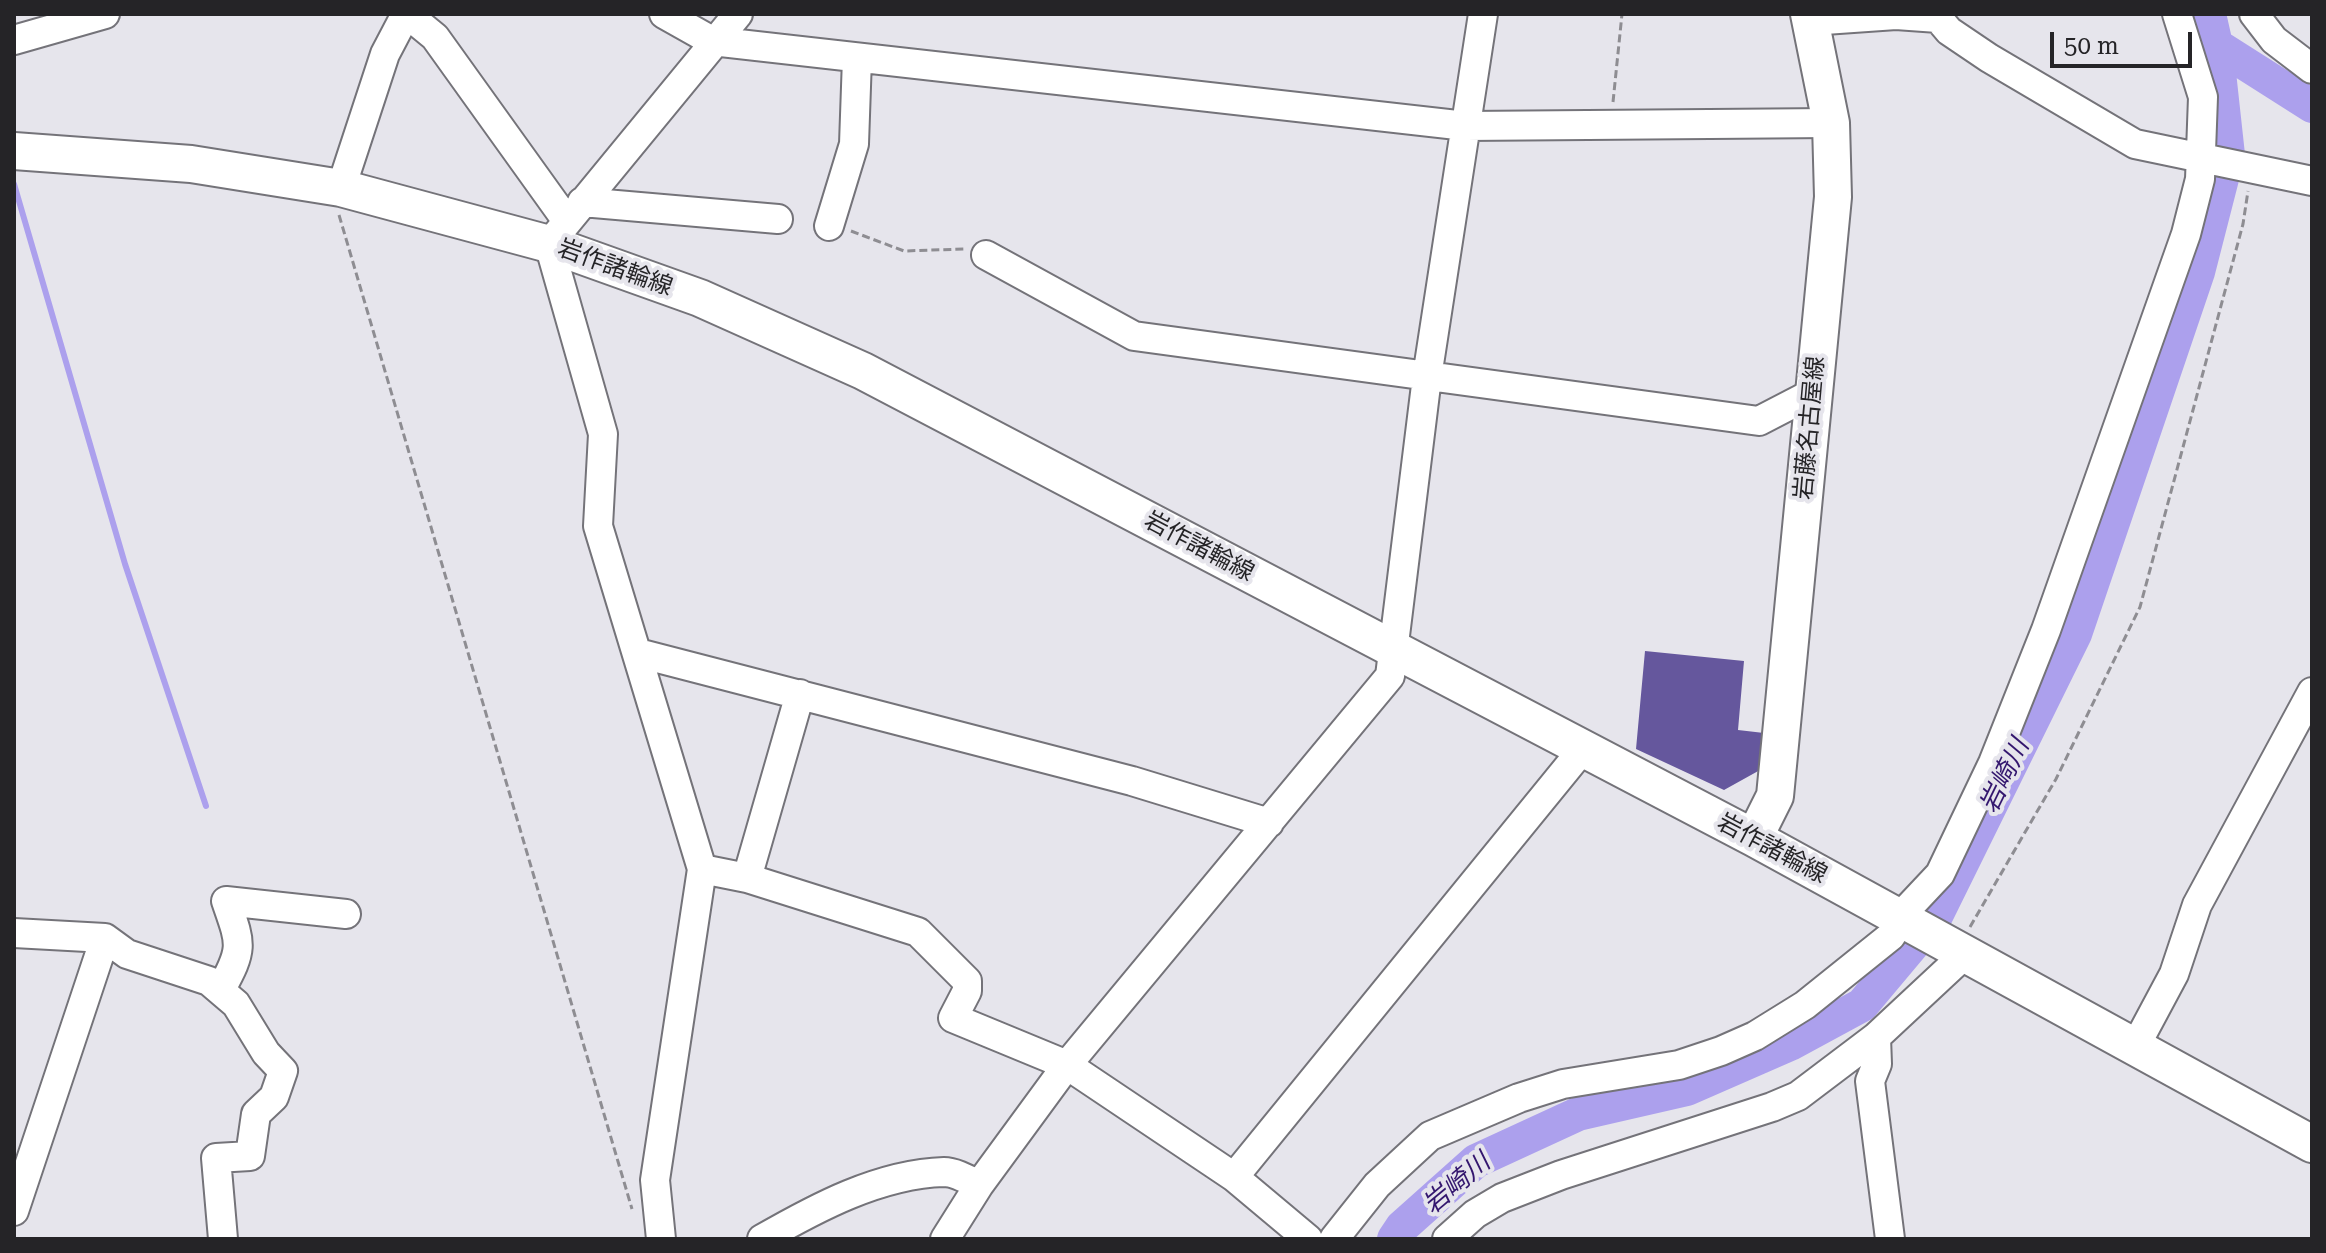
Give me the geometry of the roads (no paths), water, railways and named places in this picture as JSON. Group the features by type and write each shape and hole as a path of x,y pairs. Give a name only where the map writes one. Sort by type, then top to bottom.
{"main road":[{"name":"岩藤名古屋線","path":"1754,838 1775,796 1833,197 1831,123 1809,17"},
{"name":"岩作諸輪線","path":"14,151 191,164 566,222 700,298 863,371 1754,838 2312,1143"}],"street":[{"path":"14,40 105,14"},
{"path":"341,188 385,54 406,14 439,26 566,222 603,434 598,526 702,869 655,1180 661,1239"},
{"path":"664,14 712,41 1466,126 1831,123"},
{"path":"566,222 712,41 738,14"},
{"path":"945,1239 979,1185 1067,1065 1390,676 1396,651 1427,377 1483,14"},
{"path":"1334,1239 1377,1185 1430,1136 1549,1089 1598,1076 1679,1065 1755,1036 1869,957 1904,921 1940,874 1959,839 2046,630 2186,234 2205,160 2203,97 2177,14"},
{"path":"2254,14 2274,40 2312,69"},
{"path":"1809,17 1938,16 1949,31 1989,58 2066,102 2113,134 2151,150 2312,181"},
{"path":"829,226 854,144 857,58"},
{"path":"566,222 778,219"},
{"path":"986,255 1134,336 1759,421 1813,393"},
{"path":"638,653 1132,781 1269,823"},
{"path":"2135,1047 2174,974 2197,905 2312,692"},
{"path":"747,878 800,694"},
{"path":"1234,1177 1582,750"},
{"path":"702,869 747,878 918,932 967,981 967,991 953,1018 1067,1065 1234,1177 1308,1239"},
{"path":"221,989 238,959 239,936 226,901 346,914"},
{"path":"14,933 105,938 127,954 209,981 236,1004 266,1053 283,1071 274,1097 256,1114 250,1156 216,1158 223,1239"},
{"path":"17,1194 105,938"},
{"path":"1447,1239 1502,1198 1798,1096 1876,1037 1956,951"},
{"path":"1876,1037 1877,1064 1870,1081 1890,1239"},
{"path":"762,1239 856,1191 895,1180 947,1172 979,1185"}],"waterway":[{"name":"岩崎川","path":"1394,1239 1402,1227 1476,1161 1578,1114 1687,1089 1790,1044 1862,1005 1935,918 2075,634 2198,272 2228,155 2216,45 2209,14"},
{"path":"2216,45 2312,106"},
{"path":"14,184 125,564 206,806"}]}
